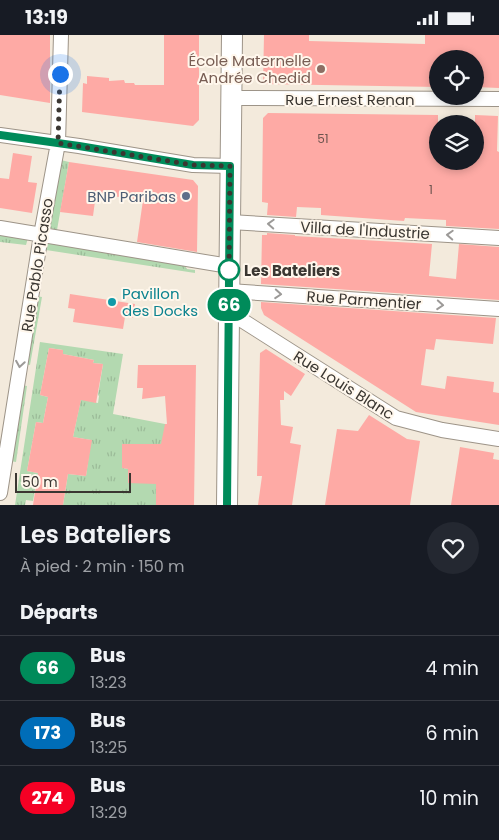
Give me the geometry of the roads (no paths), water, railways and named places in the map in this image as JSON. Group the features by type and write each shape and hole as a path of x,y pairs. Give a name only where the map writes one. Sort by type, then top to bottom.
{"main road":[{"path":"227,505 232,35"}],"street":[{"name":"Rue Pablo Picasso","path":"0,493 41,235 58,143 61,35"},
{"name":"Rue Ernest Renan","path":"232,98 499,99"},
{"path":"0,135 193,165 230,166"},
{"name":"Villa de l'Industrie","path":"230,222 499,238"},
{"path":"0,228 229,266"},
{"name":"Rue Parmentier","path":"229,291 499,309"},
{"name":"Rue Louis Blanc","path":"229,312 396,418 442,430 499,439"}],"place":[{"name":"École Maternelle Andrée Chedid","path":"321,69"},
{"name":"BNP Paribas","path":"186,196"},
{"name":"Les Bateliers","path":"229,270"},
{"name":"Pavillon des Docks","path":"112,302"}]}
